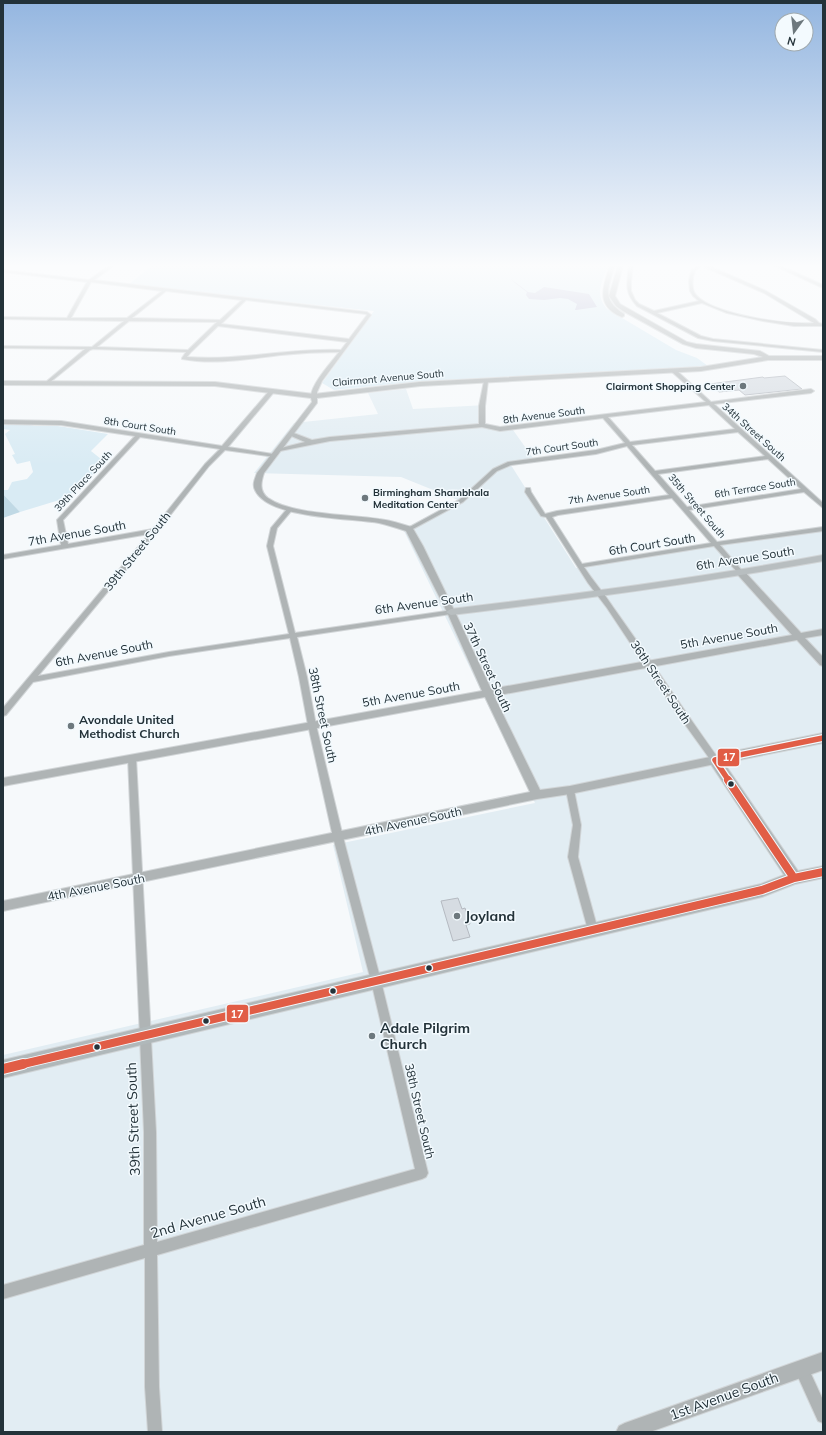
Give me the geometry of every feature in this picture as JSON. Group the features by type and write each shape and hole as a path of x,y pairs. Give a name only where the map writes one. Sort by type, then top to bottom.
{"main road":[{"name":"6th Avenue South","path":"451,612 598,594 741,573 823,558"},
{"name":"4th Avenue South","path":"715,760 823,738"},
{"name":"36th Street South","path":"715,760 794,878"},
{"path":"3,1069 762,890 794,878 823,872"}],"street":[{"path":"49,382 88,349 93,348 112,332"},
{"path":"209,332 189,351 184,358 238,358 307,350 342,351"},
{"path":"275,332 350,341"},
{"path":"357,332 320,381 314,392 315,402 260,473 257,482 258,490 265,499 289,510 380,521 409,529"},
{"path":"653,332 682,347 702,352 724,354 736,357 746,362"},
{"path":"665,332 685,343 707,348 760,353 768,358"},
{"path":"690,332 700,337 712,340 823,351"},
{"path":"3,347 189,351"},
{"path":"724,354 734,360 735,364"},
{"name":"Clairmont Avenue South","path":"3,383 49,382 215,384 314,396 420,384 701,369 768,358 823,358"},
{"name":"34th Street South","path":"674,371 823,506"},
{"path":"482,425 482,406 486,381"},
{"name":"39th Street South","path":"3,713 155,531 200,474 272,391"},
{"name":"8th Avenue South","path":"280,449 311,442 408,431 482,425 500,430 811,391"},
{"name":"35th Street South","path":"604,416 741,573 823,663"},
{"name":"8th Court South","path":"3,422 61,423 273,456"},
{"name":"7th Court South","path":"409,529 462,501 496,470 510,463 596,452 628,444 738,430"},
{"path":"291,434 311,442"},
{"name":"39th Place South","path":"65,547 60,520 139,435"},
{"name":"7th Avenue South","path":"653,473 770,457"},
{"name":"36th Street South","path":"528,489 528,492 543,515 548,516 598,594 610,607 679,710 715,760"},
{"name":"6th Terrace South","path":"685,509 805,490"},
{"name":"7th Avenue South","path":"548,516 557,513 673,496"},
{"name":"38th Street South","path":"289,510 274,528 270,546 303,677 312,725 338,837 376,981 422,1173"},
{"name":"37th Street South","path":"409,529 419,546 451,612 453,620 487,694 537,795"},
{"name":"6th Court South","path":"580,566 716,544 823,529"},
{"name":"7th Avenue South","path":"3,557 155,531"},
{"name":"6th Avenue South","path":"30,680 169,654 451,612"},
{"name":"5th Avenue South","path":"3,782 823,632"},
{"name":"39th Street South","path":"132,758 144,1036 150,1132 152,1387 155,1432"},
{"name":"4th Avenue South","path":"3,906 537,795 570,790 715,760"},
{"path":"570,790 577,825 573,857 593,930"},
{"name":"2nd Avenue South","path":"3,1292 422,1173"},
{"name":"1st Avenue South","path":"625,1432 823,1361"},
{"path":"801,1368 823,1416"}],"shaded area":[{"path":"359,332 646,332 676,350 697,358 708,366 422,381 334,390 322,383"},
{"path":"406,389 413,409 486,405 485,424 513,430 533,458 509,462 576,568 823,529 823,1432 3,1432 3,1055 363,972 333,845 535,803 404,531 458,500 401,477 254,473 294,423 378,414 368,393"},
{"path":"19,423 35,426 58,426 108,434 91,451 106,463 66,498 20,512 3,494 3,490 8,490 12,482 27,479 33,472 30,461 17,464 12,455 15,454 5,434 10,430 3,429 3,425 17,425"},
{"path":"3,494 20,512 3,518"}],"building":[{"name":"Clairmont Shopping Center","path":"785,376 802,389 745,395 739,390 719,392 710,384 763,377"},
{"name":"Joyland","path":"458,898 462,909 465,908 470,924 466,925 470,937 453,941 441,901"}],"transit line":[{"name":"17","path":"794,878 715,760 823,738"},
{"name":"17","path":"3,1069 762,890 794,878 823,872"}],"place":[{"name":"Clairmont Shopping Center","path":"743,386"},
{"name":"Birmingham Shambhala Meditation Center","path":"365,498"},
{"name":"Avondale United Methodist Church","path":"71,726"},
{"name":"Joyland","path":"457,916"},
{"name":"Adale Pilgrim Church","path":"372,1036"}]}
